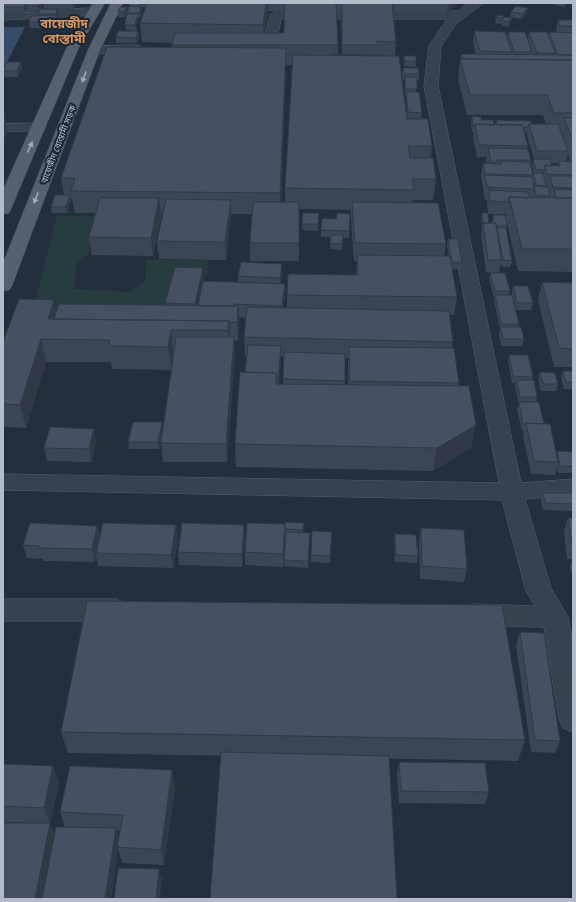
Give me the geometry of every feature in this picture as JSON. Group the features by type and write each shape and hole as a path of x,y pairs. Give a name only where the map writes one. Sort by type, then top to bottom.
{"main road":[{"name":"বায়েজীদ বোস্তামী সড়ক","path":"3,286 94,50 117,3"},
{"path":"3,206 39,127 72,47 96,7"}],"street":[{"path":"477,3 452,21 435,46 431,86 512,492 531,569 539,591 555,617 573,719"},
{"path":"3,16 96,7"},
{"path":"238,47 270,46 276,15 459,15"},
{"path":"94,50 150,49"},
{"path":"3,128 39,127"},
{"path":"3,482 512,492 573,487"},
{"path":"3,610 136,610"},
{"path":"452,615 555,617"}],"green space":[{"path":"57,216 99,216 88,254 77,264 73,289 131,292 146,280 145,260 209,260 207,275 176,280 159,318 32,316"}],"water":[{"path":"3,27 25,27 3,70"}],"building":[{"path":"3,3 26,3 24,7 3,7"},
{"path":"28,3 40,3 38,6 26,6"},
{"path":"130,3 141,3 140,6 129,6"},
{"path":"147,3 266,3 263,25 140,23"},
{"path":"285,3 336,3 338,45 172,45 175,33 284,33"},
{"path":"342,3 392,3 396,42 377,41 377,45 342,45"},
{"path":"129,6 141,7 139,13 127,13"},
{"path":"516,6 528,8 523,14 511,12"},
{"path":"120,7 127,7 124,12 118,12"},
{"path":"40,9 58,9 56,14 38,14"},
{"path":"22,11 38,11 37,13 22,14"},
{"path":"127,14 138,14 135,25 125,25"},
{"path":"54,15 51,22 29,22 31,16"},
{"path":"499,15 504,16 502,18 496,17"},
{"path":"505,17 512,18 509,22 502,20"},
{"path":"558,20 573,20 573,26 560,26"},
{"path":"118,31 138,31 136,38 116,37"},
{"path":"474,31 505,32 512,52 480,51"},
{"path":"508,32 525,32 532,52 514,52"},
{"path":"529,32 547,32 555,53 537,53"},
{"path":"549,32 573,33 573,55 558,55"},
{"path":"107,47 286,48 280,193 71,191 75,178 61,178"},
{"path":"461,54 573,55 573,60 463,59"},
{"path":"293,55 399,56 407,119 428,119 432,146 408,146 410,158 433,158 436,179 412,179 414,190 285,188"},
{"path":"331,55 380,55 380,56"},
{"path":"404,56 416,56 416,61 405,61"},
{"path":"460,59 573,60 573,113 554,113 547,95 470,95"},
{"path":"7,62 21,62 17,71 3,71"},
{"path":"403,68 418,68 419,74 404,74"},
{"path":"405,77 417,77 417,89 405,89"},
{"path":"406,92 419,92 422,113 408,112"},
{"path":"472,116 481,117 481,120 493,120 494,125 475,124 475,126 473,126"},
{"path":"564,118 573,118 573,141"},
{"path":"496,120 531,121 532,124 529,124 528,127 523,127 522,125 497,125"},
{"path":"475,124 522,125 528,146 479,145"},
{"path":"529,124 558,124 568,151 537,151"},
{"path":"488,148 528,149 531,160 497,160 497,162 491,162"},
{"path":"533,159 550,159 552,166 545,165 545,170 536,170"},
{"path":"502,161 530,162 533,175 485,174 483,163 502,164"},
{"path":"559,161 573,162 573,175 547,174 545,165 560,166"},
{"path":"533,173 543,173 546,186 536,185"},
{"path":"485,175 532,177 534,189 487,187"},
{"path":"550,176 573,176 573,188 553,187"},
{"path":"534,186 548,187 550,196 536,195"},
{"path":"554,189 573,190 573,198 556,198"},
{"path":"489,190 528,192 529,198 509,197 509,202 490,201"},
{"path":"55,195 70,195 66,207 51,207"},
{"path":"509,197 573,198 573,249 522,249"},
{"path":"100,198 159,198 151,238 89,237"},
{"path":"166,199 231,200 225,242 157,241"},
{"path":"253,202 299,202 299,243 250,243"},
{"path":"352,202 438,203 446,244 355,243"},
{"path":"303,213 319,213 318,224 302,224"},
{"path":"337,213 350,214 349,231 321,230 322,218 336,219"},
{"path":"482,213 488,213 489,223 483,224"},
{"path":"493,215 505,215 507,226 496,226"},
{"path":"483,223 496,223 501,260 488,260"},
{"path":"497,228 506,228 512,261 503,260"},
{"path":"331,235 343,235 342,244 330,243"},
{"path":"448,239 458,239 462,263 452,262"},
{"path":"357,255 450,256 457,297 287,295 288,274 358,275"},
{"path":"241,262 282,264 280,278 238,276"},
{"path":"175,267 203,268 195,304 165,303"},
{"path":"490,273 505,273 510,291 495,291"},
{"path":"203,281 285,284 282,306 234,304 234,306 198,306"},
{"path":"542,282 573,283 573,349 559,348"},
{"path":"513,286 528,286 533,303 517,303"},
{"path":"495,295 512,295 519,324 501,324"},
{"path":"19,299 54,300 48,319 229,321 228,330 171,330 168,347 109,346 110,340 41,339 20,405 3,404 3,342"},
{"path":"59,304 238,306 237,322 229,322 54,319"},
{"path":"247,307 449,311 453,342 244,337"},
{"path":"500,327 521,327 524,339 503,339"},
{"path":"176,337 234,337 226,444 161,443"},
{"path":"248,345 281,346 278,379 276,379 276,373 245,372"},
{"path":"349,347 454,348 459,383 350,381"},
{"path":"284,352 345,354 345,381 283,379"},
{"path":"509,355 528,355 533,377 513,376"},
{"path":"563,371 573,371 573,382 566,382"},
{"path":"240,372 276,373 276,384 469,386 476,425 437,448 235,444"},
{"path":"540,372 555,373 558,384 543,384"},
{"path":"517,380 534,380 537,397 520,397"},
{"path":"519,402 539,402 544,424 523,424"},
{"path":"133,422 162,422 158,442 128,442"},
{"path":"526,423 550,424 558,462 534,461"},
{"path":"50,427 94,429 89,449 44,448"},
{"path":"557,451 573,452 573,466 560,466"},
{"path":"543,493 573,493 573,504 545,503"},
{"path":"568,518 573,518 573,546 572,546"},
{"path":"285,522 304,523 303,530 285,529"},
{"path":"30,523 97,526 92,549 39,548 39,546 23,545"},
{"path":"103,523 176,525 171,555 96,553"},
{"path":"182,523 244,525 242,554 178,552"},
{"path":"247,523 285,524 283,554 245,552"},
{"path":"421,528 464,530 467,569 422,566"},
{"path":"312,531 332,532 330,556 311,555"},
{"path":"286,532 310,533 308,561 284,560"},
{"path":"395,534 416,535 418,556 396,555"},
{"path":"87,601 502,605 525,740 61,732"},
{"path":"520,632 544,633 560,741 535,740"},
{"path":"221,752 389,756 397,899 210,899"},
{"path":"399,762 485,763 489,792 401,791"},
{"path":"3,764 53,766 44,808 3,806"},
{"path":"70,766 172,770 161,850 117,847 123,815 60,812"},
{"path":"3,823 50,823 35,899 3,899"},
{"path":"56,827 116,828 105,899 42,899"},
{"path":"118,868 159,869 156,899 114,899"}],"district":[{"name":"বায়েজীদ বোস্তামী","path":"64,30"}]}
